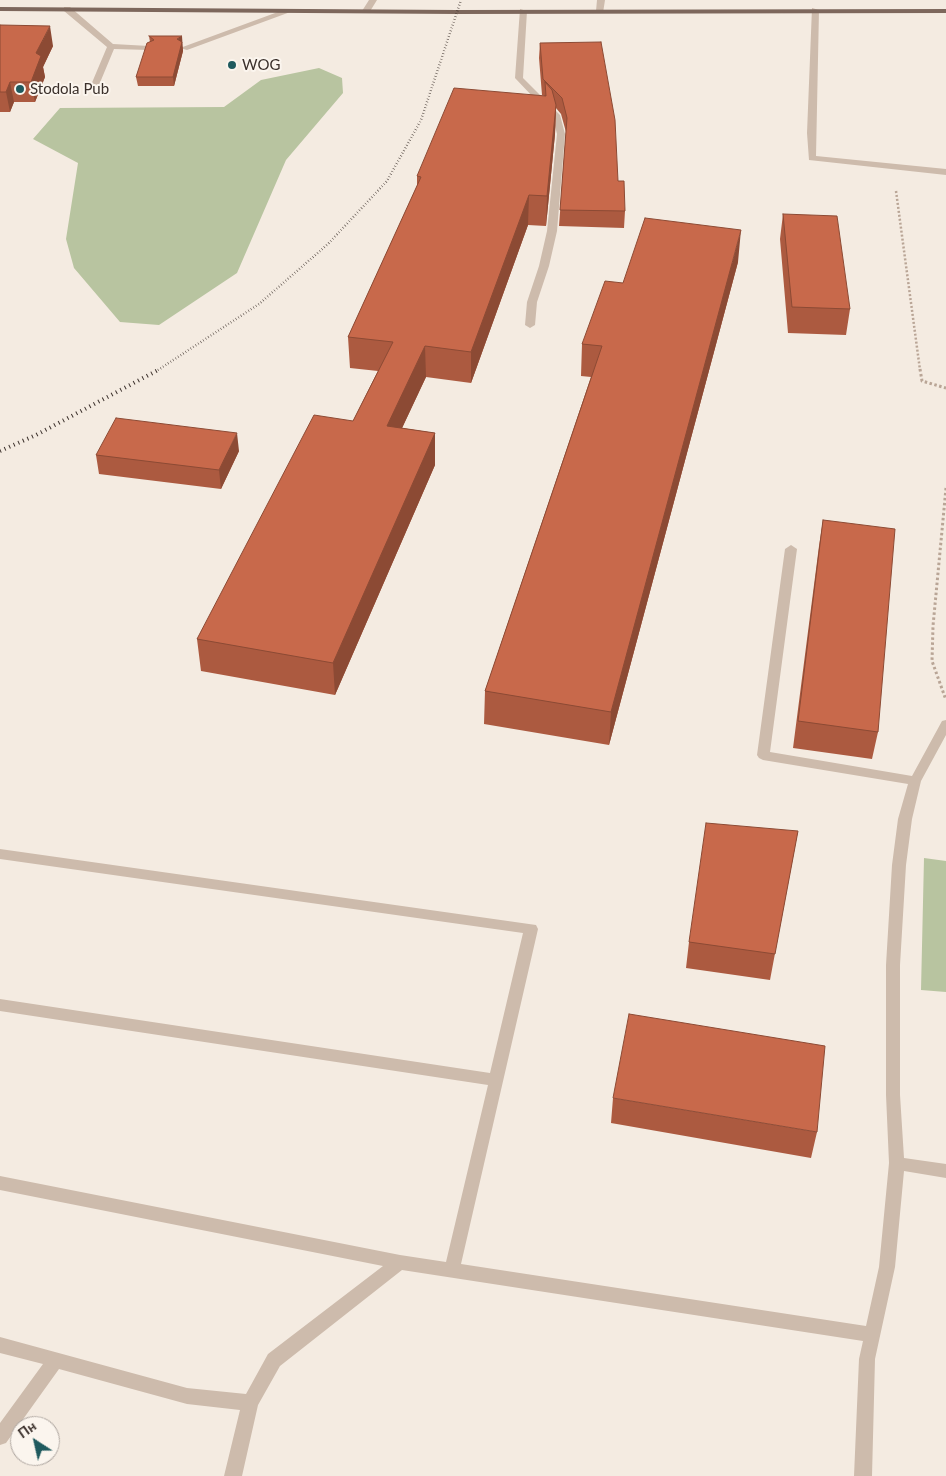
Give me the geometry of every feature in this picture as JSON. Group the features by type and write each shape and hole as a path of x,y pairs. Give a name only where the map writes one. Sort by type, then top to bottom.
{"main road":[{"path":"0,9 946,11"}],"street":[{"path":"366,11 373,0"},
{"path":"600,11 601,0"},
{"path":"67,9 110,46 149,48"},
{"path":"815,10 812,158 946,172"},
{"path":"184,48 289,11"},
{"path":"523,11 519,78 557,116 561,134 552,231 544,266 532,302 530,325"},
{"path":"95,84 110,46"},
{"path":"791,548 763,755 915,781"},
{"path":"862,1476 867,1359 887,1267 897,1163 893,1095 893,964 898,865 905,818 915,781 946,724"},
{"path":"0,854 531,929 452,1270"},
{"path":"0,1006 496,1080"},
{"path":"897,1163 946,1171"},
{"path":"0,1182 400,1262 873,1335"},
{"path":"233,1476 250,1403 274,1360 400,1262"},
{"path":"0,1345 186,1396 250,1403"},
{"path":"0,1438 56,1360"}],"path":[{"path":"892,167 922,381 946,388"},
{"path":"946,488 933,626 932,661 946,700"}],"green space":[{"path":"319,68 342,78 343,93 286,160 237,273 159,325 120,322 74,268 66,239 78,163 33,139 60,108 224,107 261,80"},
{"path":"924,858 946,861 946,992 921,990"}],"building":[{"path":"0,25 50,26 36,53 41,56 31,82 10,82 6,92 0,92"},
{"path":"149,36 182,36 177,39 182,42 173,77 136,77 147,43 154,40"},
{"path":"601,42 615,120 618,181 624,181 625,211 560,210 567,118 562,98 543,79 540,43"},
{"path":"545,82 552,90 556,105 547,196 529,195 471,352 425,346 387,426 435,433 333,663 197,639 314,415 353,421 393,342 348,337 421,177 417,176 454,88 546,96"},
{"path":"783,214 837,216 850,309 792,307"},
{"path":"645,218 741,230 611,712 485,691 602,346 582,344 605,281 623,283"},
{"path":"116,418 237,433 219,470 96,455"},
{"path":"823,520 895,529 878,732 798,721"},
{"path":"706,823 798,831 775,954 689,942"},
{"path":"629,1014 825,1046 817,1132 613,1098"}],"railway":[{"path":"158,370 259,304 328,244 387,181 421,120 461,0"},
{"path":"0,451 36,435 160,369"}],"place":[{"name":"WOG","path":"232,65"},
{"name":"Stodola Pub","path":"20,89"}]}
